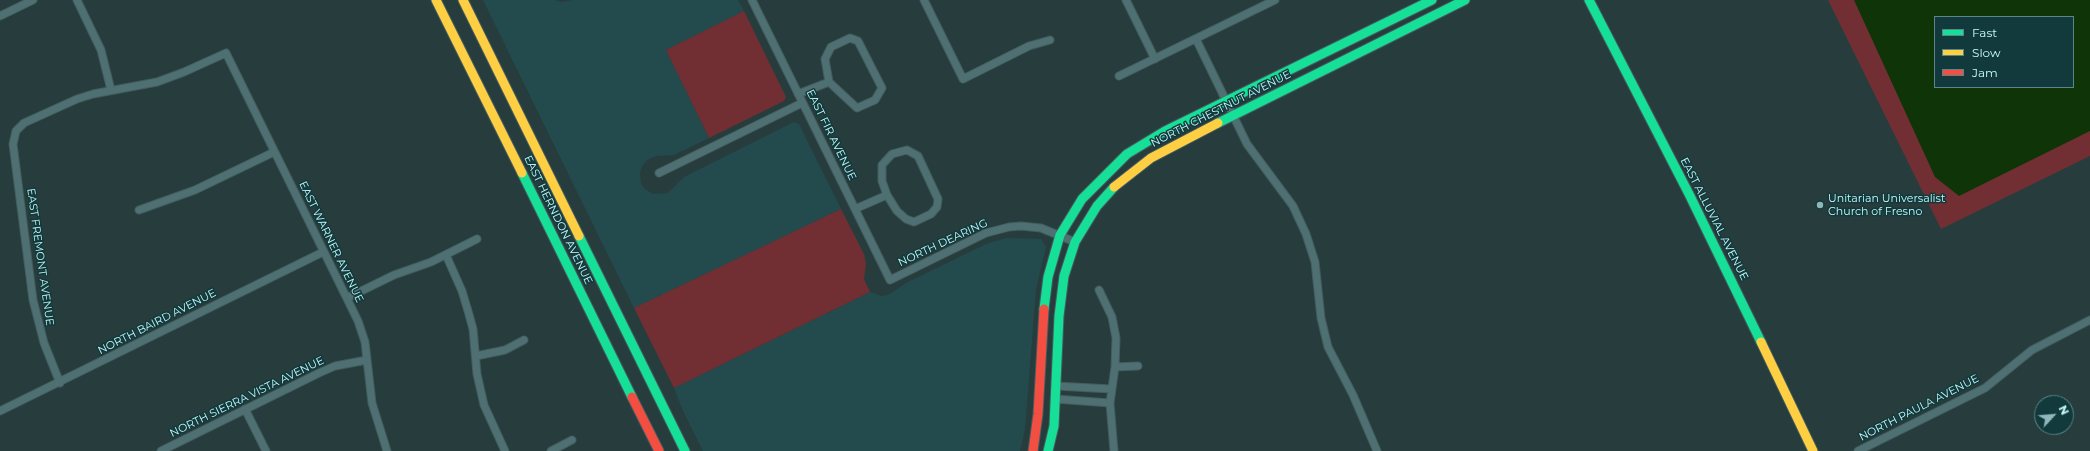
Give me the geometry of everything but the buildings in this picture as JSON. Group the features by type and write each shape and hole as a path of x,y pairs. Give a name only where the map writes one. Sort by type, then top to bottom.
{"main road":[{"name":"EAST HERNDON AVENUE","path":"436,0 659,451"},
{"name":"EAST HERNDON AVENUE","path":"463,0 684,451"},
{"name":"NORTH CHESTNUT AVENUE","path":"1033,451 1038,414 1045,299 1048,277 1060,236 1082,199 1111,168 1127,154 1165,131 1432,0"},
{"name":"NORTH CHESTNUT AVENUE","path":"1048,451 1054,426 1061,295 1064,276 1075,242 1097,206 1130,174 1177,143 1465,0"},
{"name":"EAST ALLUVIAL AVENUE","path":"1589,0 1693,203 1813,451"},
{"path":"1038,414 1039,451"}],"street":[{"path":"0,16 33,0"},
{"path":"77,0 101,50 111,90"},
{"name":"EAST FIR AVENUE","path":"752,0 890,280"},
{"path":"924,0 963,79 1029,46 1050,40"},
{"path":"1126,0 1155,59"},
{"path":"1119,76 1275,0"},
{"path":"850,38 858,41 882,88 875,100 857,108 829,82 825,59 831,47 850,38"},
{"path":"1196,39 1248,144 1293,206 1306,234 1315,262 1321,318 1328,347 1353,395 1377,451"},
{"name":"EAST WARNER AVENUE","path":"111,90 157,82 184,72 226,53 362,331 372,403 387,451"},
{"path":"798,94 829,82"},
{"name":"EAST FREMONT AVENUE","path":"60,383 44,343 33,300 13,144 16,132 24,123 63,104 111,90"},
{"path":"659,173 802,103"},
{"path":"908,150 918,156 938,199 937,207 931,214 914,222 906,219 897,211 887,195 882,181 882,165 892,154 908,150"},
{"path":"139,210 195,190 274,152"},
{"path":"855,209 887,195"},
{"name":"NORTH DEARING","path":"890,280 966,242 998,230 1030,226 1075,242"},
{"path":"347,298 394,275 421,266 446,255 477,239"},
{"name":"NORTH BAIRD AVENUE","path":"0,411 60,383 323,252"},
{"path":"446,255 462,291 468,311 476,356 477,374 484,405 505,451"},
{"path":"1099,290 1112,316 1116,338 1115,366 1110,403 1114,451"},
{"name":"NORTH PAULA AVENUE","path":"1858,451 1985,388 2032,350 2090,320"},
{"path":"476,356 505,350 524,340"},
{"name":"NORTH SIERRA VISTA AVENUE","path":"161,451 319,373 335,366 367,360"},
{"path":"1115,366 1138,366"},
{"path":"1056,386 1111,390"},
{"path":"1055,399 1110,403"},
{"path":"245,409 266,451"},
{"path":"551,451 572,440"}],"shaded area":[{"path":"483,0 555,0 562,2 573,0 738,0 744,11 666,50 709,138 674,155 656,156 647,160 642,166 640,173 641,184 645,189 653,194 668,193 684,177 794,122 799,124 841,209 634,308"},
{"path":"1828,0 2090,0 2090,156 1941,229"},
{"path":"1854,0 2090,0 2090,131 1959,196 1935,177"},
{"path":"744,11 786,97 784,101 709,138 666,50"},
{"path":"841,209 864,254 866,264 864,279 870,292 674,388 634,308"},
{"path":"1006,238 1041,239 1046,247 1036,289 1025,429 1020,451 703,451 683,411 674,388 870,292 881,296 888,295 906,283 986,244"}],"traffic: fast":[{"path":"1044,309 1048,277 1060,235 1082,199 1127,154 1165,131 1432,0"},
{"path":"1218,123 1465,0"},
{"path":"1589,0 1690,196 1761,342"},
{"path":"522,173 632,397"},
{"path":"1048,451 1054,426 1059,316 1064,276 1075,242 1097,206 1114,187"},
{"path":"579,236 685,451"}],"traffic: slow":[{"path":"436,0 522,173"},
{"path":"463,0 579,236"},
{"path":"1114,187 1151,158 1218,123"},
{"path":"1761,342 1813,451"}],"traffic: jam":[{"path":"1033,451 1038,414 1044,309"},
{"path":"632,397 659,451"}],"place":[{"name":"Unitarian Universalist Church of Fresno","path":"1820,205"}]}
